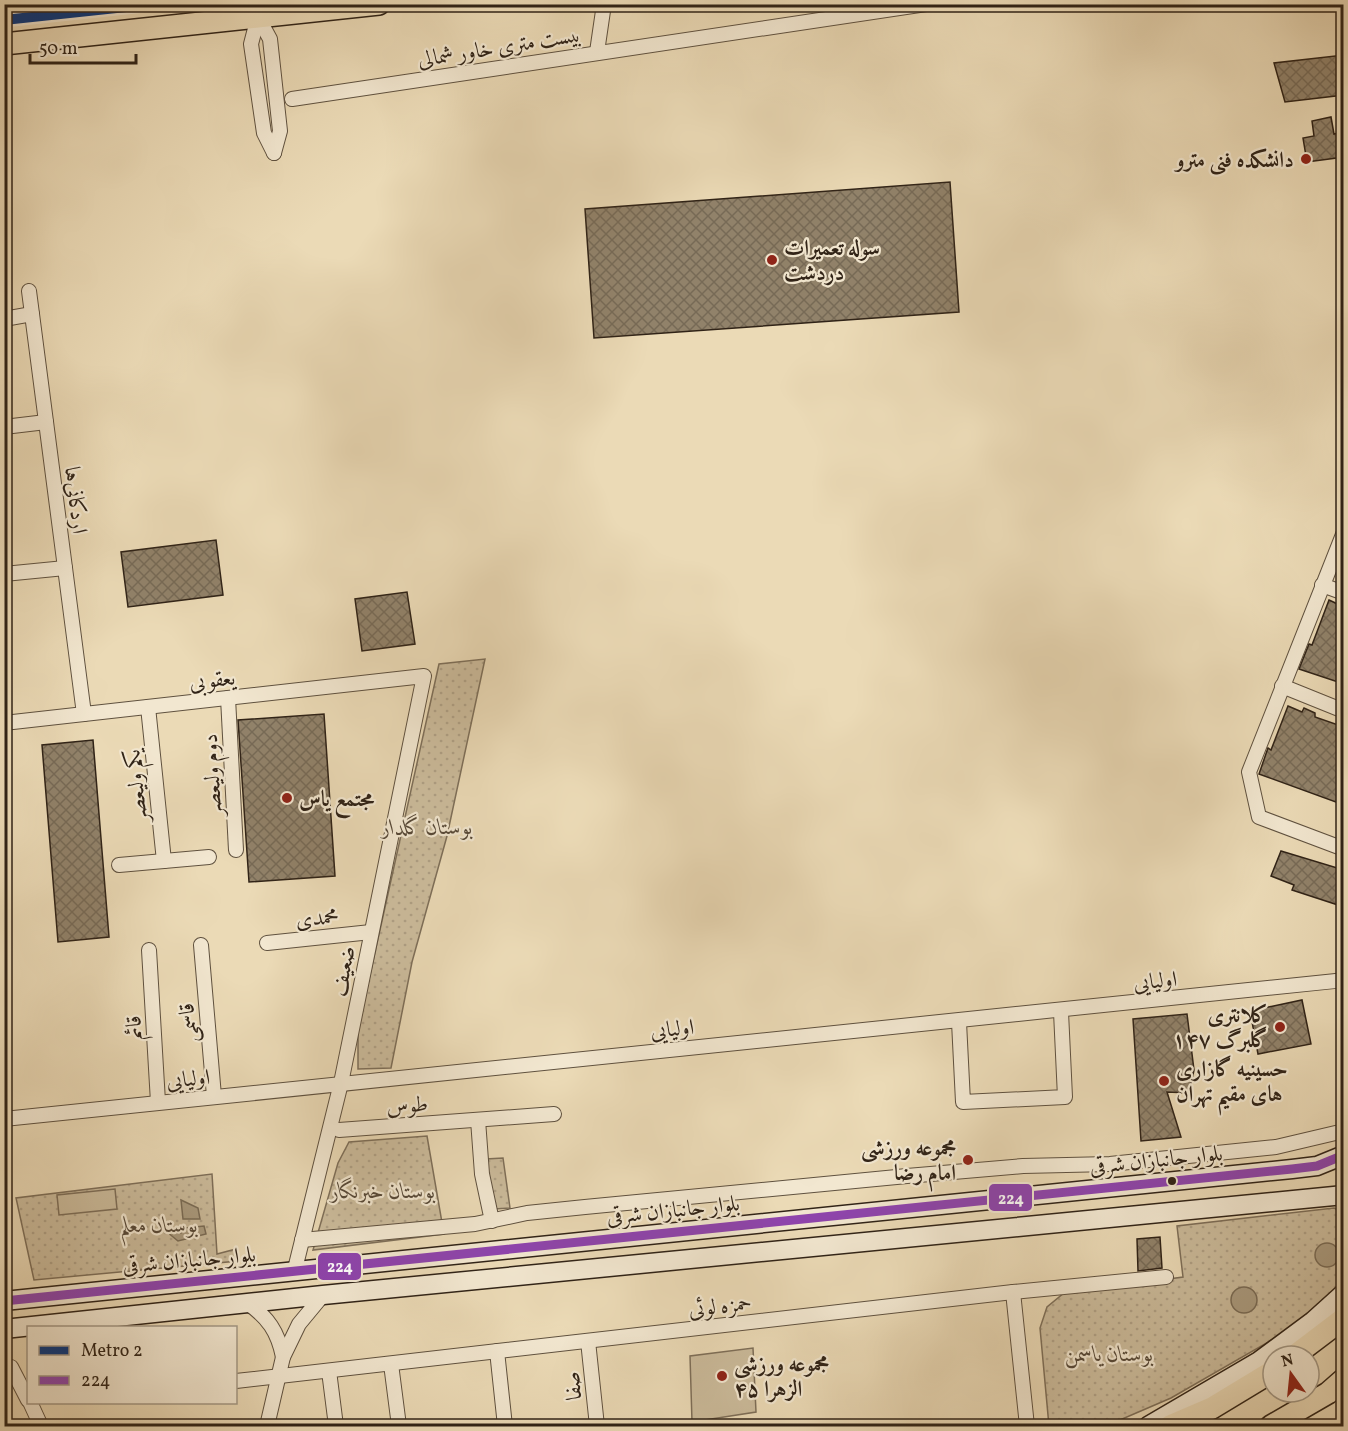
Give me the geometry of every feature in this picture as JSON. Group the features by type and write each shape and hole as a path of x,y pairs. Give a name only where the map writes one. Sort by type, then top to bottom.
{"highway":[{"path":"4,44 379,4"},
{"path":"1310,1344 1344,1318"},
{"path":"1170,1426 1212,1408 1261,1378"},
{"path":"1271,1426 1328,1393 1344,1379"}],"main road":[{"name":"بلوار جانبازان شرقی","path":"4,1300 294,1273 1292,1169 1317,1166 1341,1157"},
{"path":"32,1326 322,1295 1342,1197"},
{"path":"1148,1426 1259,1361 1313,1321 1344,1293"},
{"path":"4,1329 27,1327"}],"street":[{"path":"597,52 604,4"},
{"name":"بیست متری خاور شمالی","path":"292,99 926,4"},
{"path":"258,17 270,39 280,131 274,153 264,133 250,45 258,17"},
{"name":"اردکانی‌ها","path":"29,291 84,714"},
{"path":"4,319 32,314"},
{"path":"4,427 46,422"},
{"path":"1344,532 1248,772 1259,817 1344,849"},
{"path":"4,574 65,568"},
{"path":"1322,585 1344,593"},
{"name":"یعقوبی","path":"4,723 424,676"},
{"name":"ضعیف","path":"294,1273 341,1083 424,676"},
{"path":"1282,686 1344,711"},
{"name":"دوم ولیعصر","path":"228,698 236,850"},
{"name":"یکم ولیعصر","path":"148,707 164,861"},
{"path":"119,865 209,857"},
{"name":"محمدی","path":"267,943 371,932"},
{"name":"قاسمی","path":"201,945 214,1096"},
{"name":"قائم","path":"149,950 158,1102"},
{"name":"اولیایی","path":"4,1119 341,1083 1061,1012 1344,980"},
{"path":"959,1022 963,1102 1065,1096 1061,1012"},
{"name":"طوس","path":"339,1130 554,1114"},
{"path":"478,1120 482,1174 492,1221"},
{"path":"302,1240 492,1221 527,1213 917,1175 1023,1166 1110,1164 1289,1144 1344,1131"},
{"path":"1289,1144 1292,1169"},
{"name":"حمزه لوئی","path":"237,1381 1014,1292 1166,1277"},
{"path":"1014,1292 1027,1426"},
{"path":"267,1426 283,1357 299,1324 322,1295"},
{"path":"247,1303 261,1312 272,1325 280,1340 283,1357"},
{"name":"صفا","path":"588,1341 597,1426"},
{"path":"497,1352 505,1426"},
{"path":"7,1364 27,1399"},
{"path":"391,1364 399,1426"},
{"path":"329,1371 336,1426"},
{"path":"30,1404 40,1426"}],"green space":[{"name":"بوستان گلدار","path":"485,659 447,836 412,962 391,1068 358,1069 358,1029 439,664"},
{"name":"بوستان خبرنگار","path":"427,1136 444,1234 313,1250 338,1163 349,1142"},
{"path":"503,1158 510,1208 494,1209 486,1159"},
{"name":"بوستان معلم","path":"212,1174 217,1254 236,1249 238,1261 34,1280 16,1198"},
{"path":"115,1189 117,1209 59,1215 57,1195"},
{"name":"بوستان یاسمن","path":"1334,1208 1343,1212 1343,1285 1282,1334 1261,1344 1261,1346 1171,1398 1106,1426 1049,1426 1040,1328 1047,1307 1064,1293 1183,1277 1177,1226"},
{"name":"مجموعه ورزشی الزهرا ۴۵","path":"753,1348 756,1412 692,1422 690,1356"}],"shaded area":[{"path":"181,1200 198,1208 200,1219 183,1219"},
{"path":"204,1226 206,1234 178,1241 167,1232 181,1233 185,1228"},
{"path":"1327,1243 1336,1246 1339,1255 1336,1264 1327,1267 1318,1264 1315,1255 1318,1246"},
{"path":"1244,1287 1253,1291 1257,1300 1253,1309 1244,1313 1235,1309 1231,1300 1235,1291"}],"building":[{"path":"1344,55 1344,95 1285,102 1274,63"},
{"path":"1331,117 1334,134 1344,132 1344,157 1307,162 1303,138 1314,136 1312,121"},
{"name":"سوله تعمیرات دردشت","path":"950,182 959,312 594,338 585,209"},
{"path":"216,540 223,595 128,607 121,552"},
{"path":"407,592 415,644 362,651 355,599"},
{"path":"1329,600 1344,607 1344,684 1299,669 1309,644 1312,645"},
{"path":"1288,706 1302,712 1304,708 1315,713 1315,717 1344,727 1344,805 1259,774 1268,748 1271,750"},
{"name":"مجتمع یاس","path":"324,714 335,876 249,882 238,720"},
{"path":"93,740 109,937 58,942 42,745"},
{"path":"1281,851 1344,870 1344,889 1338,905 1292,890 1294,885 1271,876"},
{"name":"کلانتری ۱۴۷ گلبرگ","path":"1302,1000 1311,1044 1258,1054 1250,1011"},
{"name":"حسینیه گازاری های مقیم تهران","path":"1187,1014 1194,1070 1189,1093 1167,1092 1181,1137 1141,1141 1133,1019"},
{"path":"1160,1237 1162,1268 1138,1271 1137,1239"}],"metro line":[{"name":"2","path":"4,20 154,4"}],"transit line":[{"name":"224","path":"4,1301 1292,1169 1317,1166 1344,1155"}],"place":[{"name":"دانشکده فنی مترو","path":"1306,159"},
{"name":"سوله تعمیرات دردشت","path":"772,260"},
{"name":"مجتمع یاس","path":"287,798"},
{"name":"کلانتری ۱۴۷ گلبرگ","path":"1280,1027"},
{"name":"حسینیه گازاری های مقیم تهران","path":"1164,1081"},
{"name":"مجموعه ورزشی امام رضا","path":"968,1160"},
{"name":"مجموعه ورزشی الزهرا ۴۵","path":"722,1376"}]}
